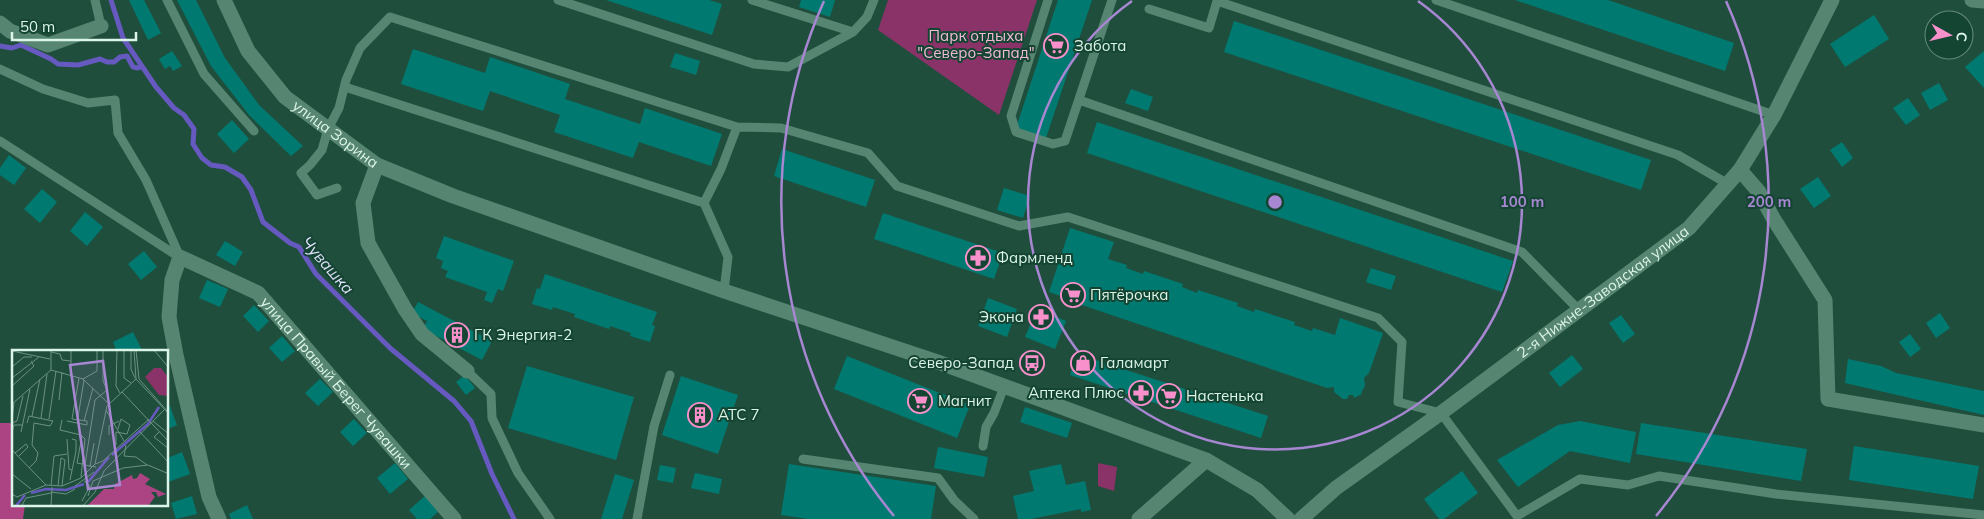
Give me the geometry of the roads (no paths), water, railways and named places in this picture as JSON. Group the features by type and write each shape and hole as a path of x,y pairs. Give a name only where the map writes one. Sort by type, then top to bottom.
{"main road":[{"name":"улица Зорина","path":"224,0 248,51 285,98 377,165 363,203 368,243 422,334 467,371"},
{"name":"2-я Нижне-Заводская улица","path":"1301,519 1336,488 1689,228 1740,170 1774,115 1832,0"},
{"path":"1972,0 1984,1"},
{"path":"0,23 10,31 48,45 101,26"},
{"path":"377,165 453,196 1004,387 1206,460 1257,490 1288,519"},
{"path":"1740,170 1759,192 1773,218 1825,300 1828,399 1984,425"},
{"path":"180,257 172,280 169,317 209,497 219,519"},
{"name":"улица Правый Берег Чувашки","path":"180,257 258,293 454,519"},
{"path":"1139,519 1206,460"}],"lane":[{"path":"95,0 101,26"},
{"path":"166,0 204,74 254,131"},
{"path":"558,0 754,64 788,68 853,32 867,16 874,0"},
{"path":"752,0 853,32"},
{"path":"779,0 783,10"},
{"path":"1048,0 1011,116 1016,132 1053,144 1065,141 1112,0"},
{"path":"1436,0 1774,115"},
{"path":"1149,9 1209,28 1217,1 1678,155 1728,184"},
{"path":"337,188 317,195 301,173 322,150 328,130 339,108 346,87 346,80 360,48 390,17 737,127 781,128 868,153 898,186 1019,226 1068,217 1378,318 1402,342 1398,402 1441,412 1517,516 1580,480 1628,485 1659,476 1776,494 1984,514"},
{"path":"0,69 42,89 88,103 115,100 118,133 146,180 180,257"},
{"path":"346,87 704,203 728,257 724,291"},
{"path":"1078,100 1522,252 1578,309"},
{"path":"704,203 721,169 737,127"},
{"name":"улица Правый Берег Чувашки","path":"0,141 180,257"},
{"path":"467,371 491,394 492,418 518,473 550,519"},
{"path":"637,519 654,426 670,375"},
{"path":"983,446 986,427 994,413 1004,387"},
{"path":"803,459 938,478 954,500 974,519"}],"waterway":[{"name":"Чувашка","path":"111,0 123,38 156,87 174,108 184,115 194,129 193,144 202,158 211,165 225,167 242,177 251,190 263,222 290,243 299,247 316,274 390,348 454,401 471,421 492,474 514,519"},
{"name":"Чувашка","path":"0,46 12,48 21,45 58,64 78,65 100,59 114,62 120,57 127,56 133,67 141,67"}],"place":[{"name":"Забота","path":"1056,46"},
{"name":"Фармленд","path":"978,258"},
{"name":"Пятёрочка","path":"1073,295"},
{"name":"Экона","path":"1041,317"},
{"name":"ГК Энергия-2","path":"457,335"},
{"name":"Северо-Запад","path":"1032,363"},
{"name":"Галамарт","path":"1083,363"},
{"name":"Аптека Плюс","path":"1141,393"},
{"name":"Настенька","path":"1169,396"},
{"name":"Магнит","path":"920,401"},
{"name":"АТС 7","path":"700,415"}],"park label":[{"name":"Парк отдыха \"Северо-Запад\"","path":"976,44"}]}
